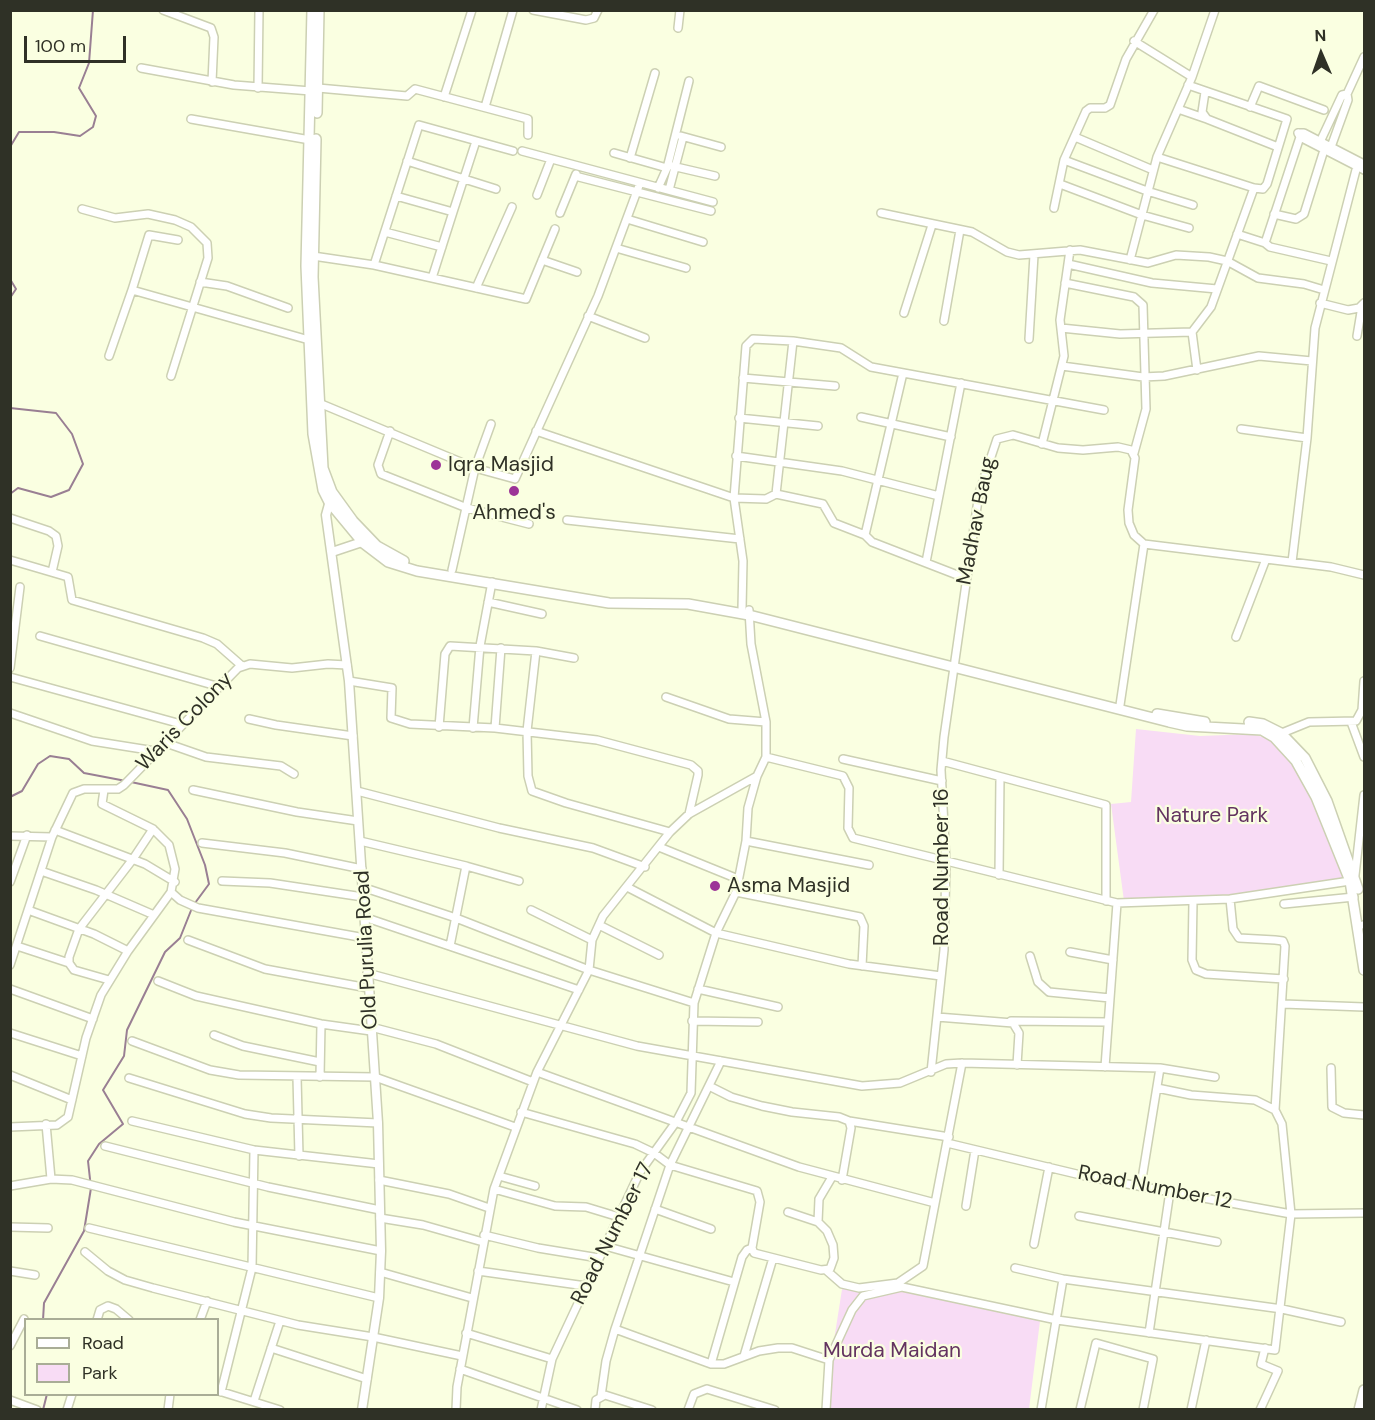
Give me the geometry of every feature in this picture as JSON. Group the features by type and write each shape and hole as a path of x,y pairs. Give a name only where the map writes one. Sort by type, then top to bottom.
{"highway":[{"path":"312,10 315,90 310,140 306,266 315,453 321,482 329,502 366,541 399,560 615,598 687,599 747,611 1178,724 1248,728 1277,735 1293,743 1315,774 1353,878 1364,928"},
{"path":"319,10 315,90 313,256 321,454 332,492 366,541 378,556 403,567 609,603 681,604 747,611"},
{"path":"953,665 1191,720 1263,724 1277,735"},
{"path":"1353,878 1365,970"},
{"path":"1359,1410 1365,1390"}],"main road":[{"name":"Old Purulia Road","path":"332,492 326,515 349,681 378,1123 381,1251 379,1299 362,1410"},
{"path":"332,552 366,541"}],"street":[{"path":"163,10 211,28 214,37 212,82"},
{"path":"258,88 259,10"},
{"path":"444,97 472,10"},
{"path":"485,107 513,10"},
{"path":"533,10 586,20 594,18 598,10"},
{"path":"678,28 680,10"},
{"path":"1054,208 1064,160 1088,109 1105,108 1110,105 1134,41 1154,10"},
{"path":"1130,260 1157,157 1188,85 1215,10"},
{"path":"1134,41 1191,76"},
{"path":"1325,146 1348,100 1347,94 1365,57"},
{"path":"141,68 212,82 258,88 408,96 415,89 528,118 528,135"},
{"path":"630,158 655,73"},
{"path":"669,190 689,81"},
{"path":"1157,157 1254,188 1265,187 1287,118 1188,85"},
{"path":"1250,107 1259,86 1324,110"},
{"path":"1205,92 1202,112 1207,119"},
{"path":"1274,214 1296,219 1304,214 1342,95 1347,94"},
{"path":"1178,109 1278,147"},
{"path":"191,119 310,140"},
{"path":"375,265 419,125 713,202"},
{"path":"1265,243 1300,137 1298,133 1362,167 1331,261 1320,303 1292,562"},
{"path":"679,136 721,147"},
{"path":"658,188 679,136"},
{"path":"1075,137 1153,170"},
{"path":"432,278 476,141"},
{"path":"614,153 667,168 675,165 715,176"},
{"path":"537,195 551,159"},
{"path":"1064,160 1147,191 1193,204"},
{"path":"407,161 496,189"},
{"path":"560,213 579,166"},
{"path":"575,176 711,211"},
{"path":"319,403 476,468 515,478 598,296 640,183"},
{"path":"1060,184 1142,215 1189,228"},
{"path":"1061,328 1097,333 1192,332 1207,315 1254,188"},
{"path":"396,196 453,212"},
{"path":"476,288 512,207"},
{"path":"82,209 115,218 156,214 191,227 204,239 208,248 200,282 171,376"},
{"path":"881,213 972,232 1008,252 1034,255 1070,250 1148,263 1176,255 1227,261 1258,278 1304,284 1324,290"},
{"path":"627,219 704,242"},
{"path":"904,313 932,225"},
{"path":"313,256 375,265 526,299 555,229"},
{"path":"944,321 960,230"},
{"path":"385,232 442,247"},
{"path":"1237,234 1265,243 1270,247 1331,261"},
{"path":"109,356 149,236 178,240"},
{"path":"616,248 686,268"},
{"path":"1042,444 1065,349 1061,328 1070,250"},
{"path":"1029,339 1034,255"},
{"path":"542,260 577,272"},
{"path":"1068,264 1152,282 1217,289"},
{"path":"200,282 227,286 288,308"},
{"path":"1065,283 1139,299 1145,312 1143,377 1146,409 1134,453 1128,510 1134,535 1144,544 1292,562 1365,575"},
{"path":"132,291 309,340"},
{"path":"1320,303 1348,310 1363,305 1357,336"},
{"path":"588,316 645,338"},
{"path":"1192,332 1197,370"},
{"name":"Road Number 17","path":"541,1410 552,1359 599,1258 640,1172 676,1122 691,1093 694,1003 716,933 735,892 746,841 748,808 757,776 766,757 766,722 751,644 734,498 746,346 750,340 793,341"},
{"path":"776,494 793,341 841,348 863,364 903,373 1104,410"},
{"path":"1062,366 1143,377 1197,370 1259,356 1312,361"},
{"path":"866,535 903,373"},
{"path":"743,378 835,386"},
{"path":"926,562 961,383"},
{"path":"861,417 951,437"},
{"path":"740,418 784,420 818,426"},
{"path":"452,570 476,468 491,424"},
{"path":"1241,429 1306,438"},
{"path":"536,430 734,498 766,499 776,494 818,502 826,507 834,523 866,535 872,542 965,578"},
{"path":"390,431 378,465 379,473 467,508 529,524"},
{"name":"Madhav Baug","path":"953,665 979,493 997,439 1006,435 1042,444 1083,450 1118,447 1127,448 1134,453"},
{"path":"736,456 780,461 879,479 939,496"},
{"path":"10,518 49,531 56,536 58,546 52,572"},
{"path":"567,520 740,539"},
{"path":"1120,705 1144,544"},
{"path":"1236,637 1266,559"},
{"path":"10,560 69,578 69,597 72,600 203,638 217,644 242,666"},
{"path":"472,728 480,646 492,582"},
{"path":"10,668 20,587"},
{"path":"488,602 542,614"},
{"path":"40,636 220,687"},
{"path":"439,727 447,649 454,645 536,651 574,658"},
{"path":"495,728 501,648"},
{"path":"536,651 527,731 528,776 532,791 566,803 670,832"},
{"name":"Waris Colony","path":"104,790 118,789 124,785 163,742 242,666 292,668 328,663 347,664"},
{"name":"Road Number 16","path":"931,1072 941,976 946,863 942,761 953,665"},
{"path":"10,677 181,724"},
{"path":"349,681 392,688 393,719 439,727 495,728 597,740 691,765 698,771 698,775 689,814"},
{"path":"1277,735 1309,722 1351,722 1362,717 1365,681"},
{"path":"666,697 729,719 766,722"},
{"path":"10,713 92,741 155,751"},
{"path":"249,719 353,736"},
{"path":"1351,722 1365,757"},
{"path":"163,742 206,757 281,766 294,774"},
{"path":"766,757 843,776 849,788 848,828 853,838 946,863 1117,903 1230,899 1353,878 1365,795"},
{"path":"843,759 942,780"},
{"path":"942,761 1106,805 1106,901"},
{"path":"456,1410 460,1369 472,1298 494,1190 515,1127 537,1072 589,970 592,940 599,925 670,832 689,814 757,776"},
{"path":"999,875 1000,777"},
{"path":"10,965 53,834 73,793 84,789 104,790 102,804 153,829 169,845 176,870 175,882 171,892 109,980 93,1019 72,1100 64,1121 57,1125 10,1126"},
{"path":"193,790 297,812 358,821"},
{"path":"357,791 499,828 592,848 645,867"},
{"path":"69,963 79,928 104,893 133,859 153,829"},
{"path":"10,836 53,834 133,859 175,882"},
{"path":"10,882 27,836"},
{"path":"360,841 519,881"},
{"path":"746,841 869,866"},
{"path":"202,843 285,853 362,869"},
{"path":"659,847 738,879"},
{"path":"450,946 466,866"},
{"path":"41,871 104,893 154,915"},
{"path":"222,881 270,883 363,897"},
{"path":"362,887 456,918 589,970 694,1003"},
{"path":"627,887 716,933 862,966 941,976"},
{"path":"171,892 198,908 365,938"},
{"path":"735,892 860,917 864,926 862,966"},
{"path":"1284,904 1354,897"},
{"path":"826,1410 829,1360 852,1310 863,1296 902,1287 1057,1320 1275,1350 1282,1309 1291,1214 1282,1124 1275,1110 1283,1004 1283,941 1239,938 1233,929 1230,899"},
{"path":"1193,902 1192,960 1196,970 1206,974 1284,979"},
{"path":"1105,1067 1117,903"},
{"path":"28,910 79,928 128,951"},
{"path":"531,910 592,940"},
{"path":"364,917 579,990"},
{"path":"599,925 659,955"},
{"path":"188,940 265,969 368,988"},
{"path":"16,946 69,963 80,972 109,980"},
{"path":"1070,952 1113,960"},
{"path":"1030,956 1038,982 1049,992 1110,998"},
{"path":"367,973 637,1046 862,1086 900,1083 946,1064 962,1063 1160,1068 1215,1077"},
{"path":"158,981 196,996 321,1024 371,1029 436,1044 533,1082"},
{"path":"10,989 93,1019"},
{"path":"698,989 778,1007"},
{"path":"1283,1004 1365,1007"},
{"path":"937,1017 1005,1021 1108,1022"},
{"path":"1005,1021 1017,1026 1020,1033 1017,1065"},
{"path":"692,1022 758,1022"},
{"path":"320,1077 321,1024"},
{"path":"10,1033 82,1056"},
{"path":"214,1035 254,1049 320,1062"},
{"path":"132,1041 210,1070 238,1075 375,1077 515,1127"},
{"path":"595,1410 596,1400 601,1396 606,1361 615,1329 669,1165 690,1128 721,1060"},
{"path":"752,1248 756,1254 826,1270 842,1284 859,1288 898,1283 912,1276 923,1266 962,1063"},
{"path":"1141,1185 1160,1068"},
{"path":"1331,1068 1332,1107 1344,1113 1365,1115"},
{"path":"537,1072 832,1177 936,1203"},
{"path":"10,1075 72,1100"},
{"path":"297,1077 299,1156"},
{"path":"129,1078 245,1114 298,1121 378,1123"},
{"name":"Road Number 12","path":"709,1086 731,1097 792,1113 839,1117 849,1121 948,1140 975,1150 1049,1167 1170,1191 1291,1214 1365,1213"},
{"path":"1157,1088 1191,1095 1255,1100 1275,1110"},
{"path":"521,1112 587,1129 654,1153 669,1165 759,1192 760,1202 752,1248 742,1257 711,1364"},
{"path":"132,1121 254,1150 379,1164"},
{"path":"842,1180 852,1128 849,1121"},
{"path":"46,1124 51,1179"},
{"path":"105,1146 423,1225 599,1258"},
{"path":"254,1150 252,1268 219,1391 280,1410"},
{"path":"966,1206 975,1150"},
{"path":"1034,1244 1049,1167"},
{"path":"499,1176 535,1186"},
{"path":"818,1222 819,1199 832,1177"},
{"path":"10,1186 51,1179 85,1183 253,1226 381,1251"},
{"path":"379,1180 449,1194 489,1208"},
{"path":"494,1190 555,1206 586,1207 619,1217"},
{"path":"1149,1333 1170,1191"},
{"path":"655,1209 711,1229"},
{"path":"788,1212 818,1222 828,1231 833,1245 832,1266 826,1270"},
{"path":"1079,1216 1164,1230 1217,1242"},
{"path":"10,1227 48,1228"},
{"path":"89,1227 379,1299"},
{"path":"605,1246 734,1282"},
{"path":"85,1252 96,1263 125,1280 280,1321 373,1337 462,1356"},
{"path":"744,1356 773,1258"},
{"path":"1015,1268 1063,1279 1282,1309 1341,1322"},
{"path":"10,1271 35,1275"},
{"path":"478,1271 586,1286"},
{"path":"380,1272 472,1298"},
{"path":"1041,1410 1063,1279"},
{"path":"201,1318 207,1301"},
{"path":"98,1318 100,1310 108,1306 116,1309 127,1318"},
{"path":"10,1346 24,1319"},
{"path":"254,1401 280,1321"},
{"path":"615,1329 711,1364 724,1364 744,1356 785,1348 829,1360"},
{"path":"466,1333 552,1359"},
{"path":"1191,1410 1206,1340"},
{"path":"1080,1410 1096,1343 1153,1359 1143,1410"},
{"path":"271,1348 367,1379"},
{"path":"1260,1410 1278,1371 1261,1364 1265,1348"},
{"path":"460,1369 577,1410"},
{"path":"688,1410 694,1394 707,1389 776,1410"},
{"path":"601,1396 652,1410"},
{"path":"10,1400 37,1410"}],"green space":[{"name":"Nature Park","path":"1136,729 1200,736 1252,734 1274,740 1293,756 1344,878 1245,894 1124,901 1111,804 1131,802"},
{"name":"Murda Maidan","path":"843,1283 1041,1313 1029,1409 823,1410"}],"waterway":[{"path":"10,147 19,132 54,132 80,136 93,127 96,116 79,88 89,63 93,10"},
{"path":"10,279 16,289 10,298"},
{"path":"10,408 56,413 72,434 83,464 69,490 51,497 18,488 10,494"},
{"path":"10,797 22,791 38,764 50,756 69,759 84,773 126,781"},
{"path":"131,782 168,790 187,819 205,865 209,884 195,903"},
{"path":"43,1318 44,1303 84,1231 91,1188 88,1161 99,1144 123,1124 103,1090 124,1056 127,1030 165,952 180,938 192,908"},
{"path":"43,1410 46,1396"}],"place":[{"name":"Iqra Masjid","path":"436,465"},
{"name":"Ahmed's","path":"514,491"},
{"name":"Asma Masjid","path":"715,886"}]}
